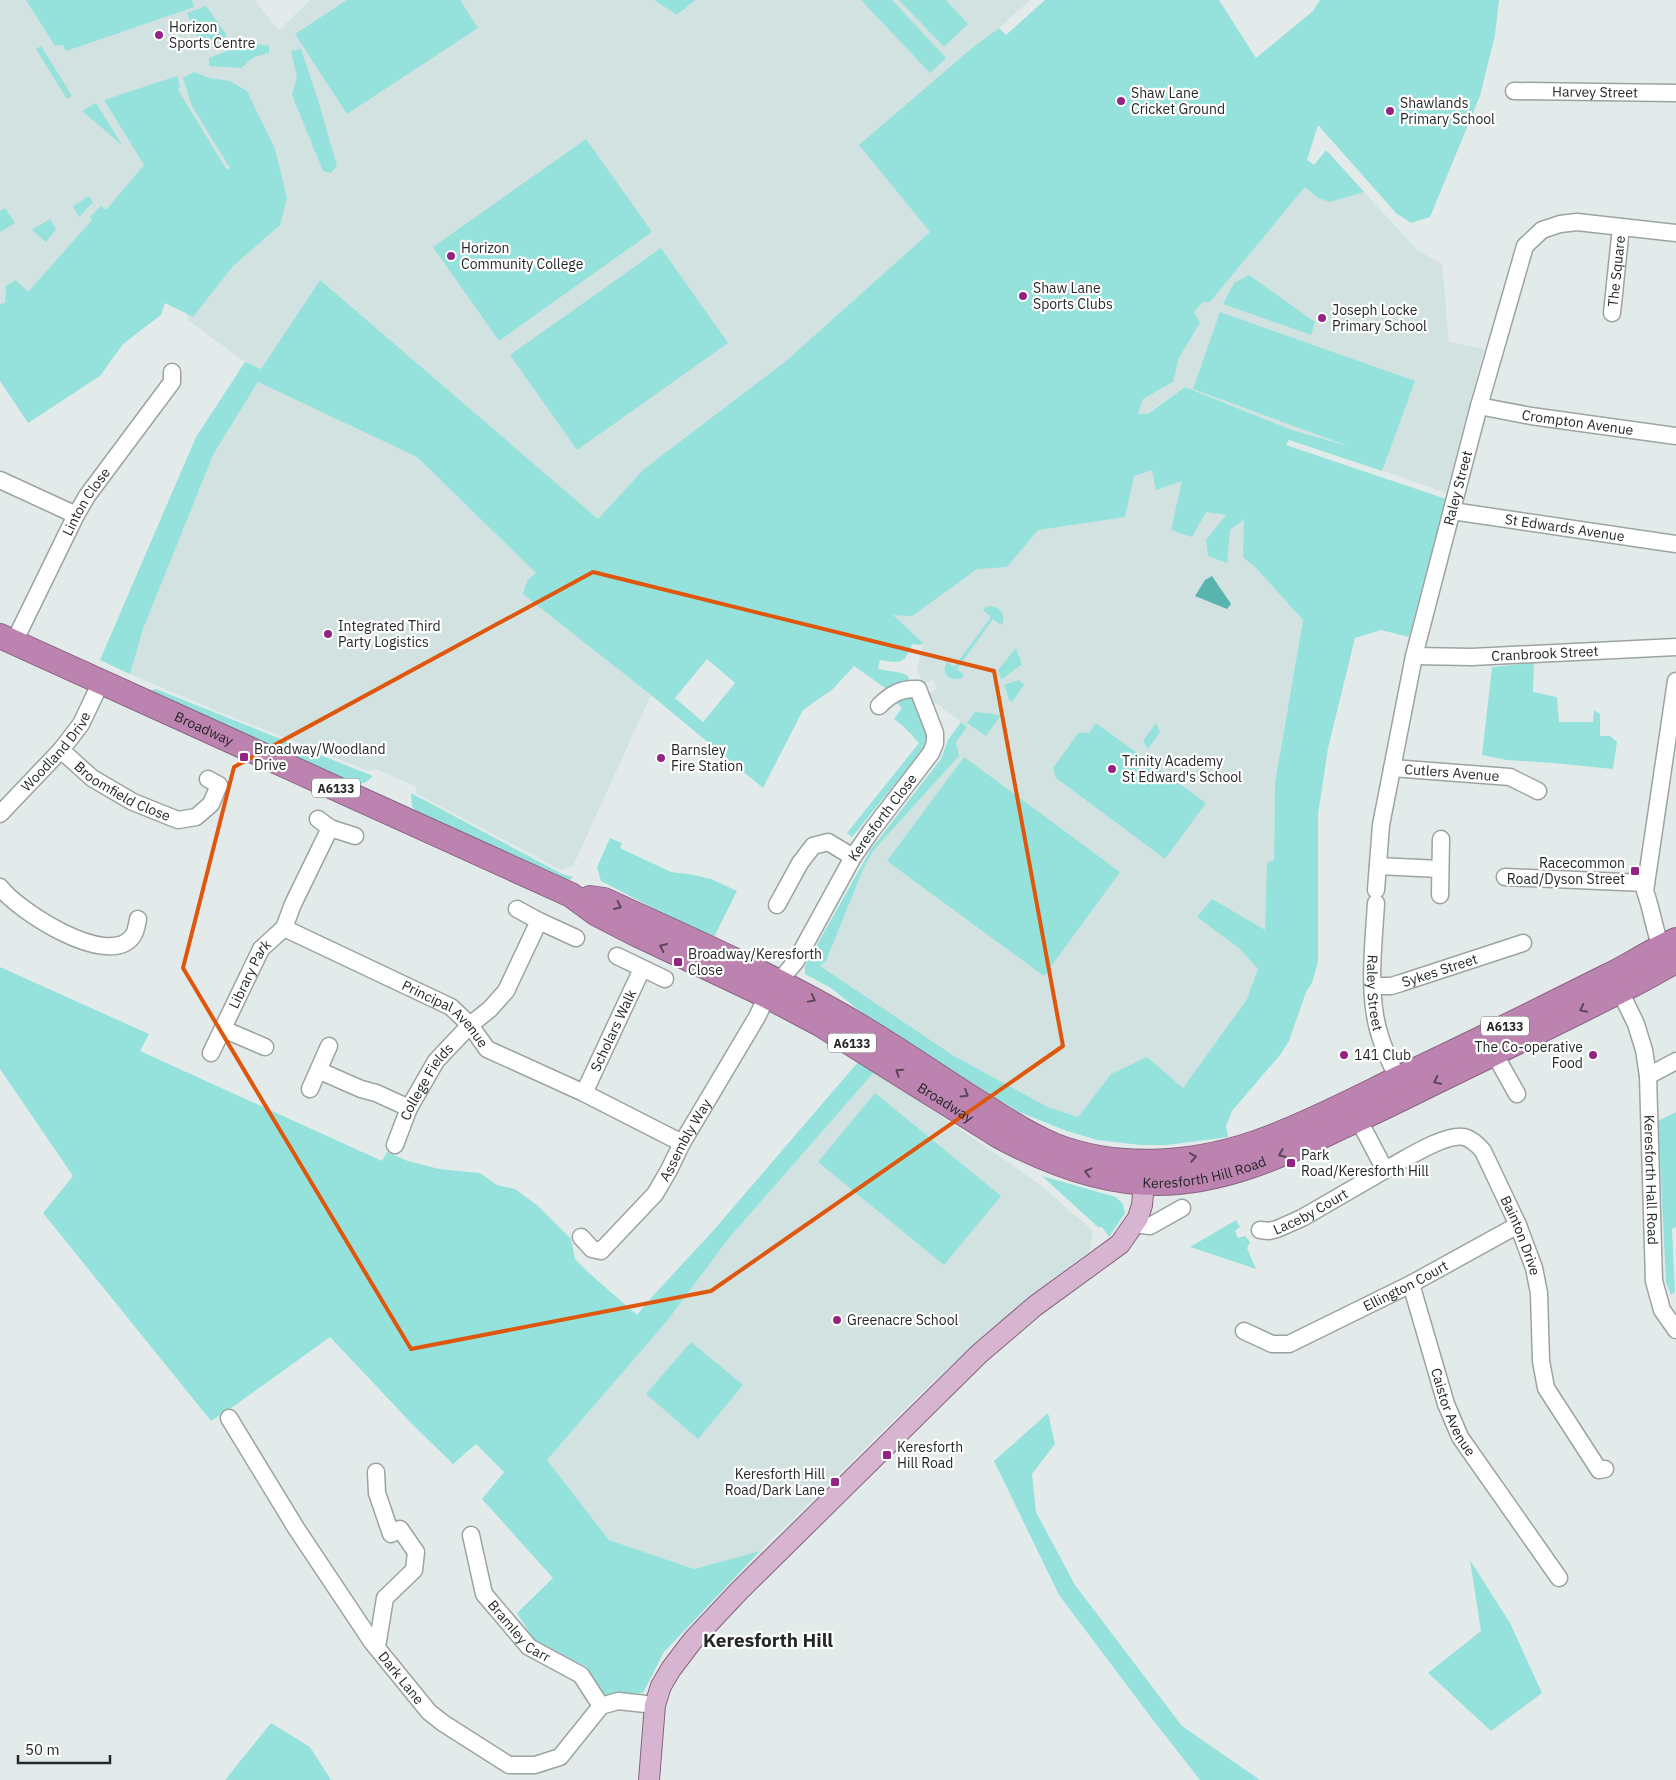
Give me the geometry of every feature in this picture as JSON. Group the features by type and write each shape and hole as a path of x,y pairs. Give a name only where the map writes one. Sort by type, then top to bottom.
{"highway":[{"name":"Broadway","path":"7,639 571,895 604,900 773,989 869,1032 1014,1125 1054,1145 1140,1172"},
{"name":"A6133","path":"1620,981 1671,952"},
{"name":"Keresforth Hill Road","path":"1402,1087 1494,1053 1620,981"},
{"name":"Keresforth Hill Road","path":"1140,1172 1197,1156 1247,1145 1354,1111 1620,981"}],"main road":[{"name":"Keresforth Hill Road","path":"649,1780 655,1705 661,1686 693,1640 979,1354 1036,1306 1120,1244 1134,1224 1142,1205 1140,1172"}],"street":[{"name":"Harvey Street","path":"1514,91 1676,93"},
{"name":"Raley Street","path":"1402,1087 1378,1031 1375,1016 1373,986 1381,825 1414,656 1479,406 1525,246 1542,230 1560,224 1577,222 1676,233"},
{"name":"The Square","path":"1612,313 1620,227"},
{"name":"Linton Close","path":"7,639 87,496 172,382 172,372"},
{"name":"Crompton Avenue","path":"1479,406 1530,416 1676,436"},
{"path":"0,480 76,515"},
{"name":"St Edwards Avenue","path":"1452,511 1676,544"},
{"name":"Cranbrook Street","path":"1414,656 1472,657 1676,647"},
{"path":"1671,952 1652,922 1646,883 1676,681"},
{"name":"Woodland Drive","path":"0,814 60,750 80,724 101,682"},
{"name":"Keresforth Close","path":"773,989 796,961 853,857 931,753 935,743 935,734 918,689 898,691 887,698 880,706"},
{"name":"Broomfield Close","path":"60,750 92,778 116,793 178,820 196,817 211,804 219,784 208,779"},
{"name":"Cutlers Avenue","path":"1392,768 1510,777 1538,791"},
{"path":"284,928 324,823 355,836"},
{"path":"1440,895 1442,839"},
{"path":"777,905 800,863 813,846 828,842 853,857"},
{"path":"1378,866 1440,869"},
{"path":"1504,877 1646,883"},
{"path":"0,887 6,895 45,924 92,945 120,946 133,937 138,919"},
{"path":"517,909 576,938"},
{"name":"College Fields","path":"395,1145 409,1108 436,1061 506,991 539,921"},
{"name":"Principal Avenue","path":"284,928 450,1007 470,1025 486,1049 584,1093 682,1143"},
{"name":"Library Park","path":"211,1053 261,949 284,928"},
{"name":"Sykes Street","path":"1373,986 1391,986 1506,954 1523,943"},
{"path":"617,956 666,979"},
{"name":"Scholars Walk","path":"584,1093 642,969"},
{"name":"Keresforth Hall Road","path":"1620,981 1634,1003 1636,1024 1644,1050 1648,1076 1654,1281 1662,1310 1676,1330"},
{"name":"Assembly Way","path":"581,1237 592,1249 602,1251 655,1194 682,1143 773,989"},
{"path":"223,1029 265,1047"},
{"path":"310,1089 330,1046"},
{"path":"1494,1053 1517,1094"},
{"path":"1648,1076 1676,1061"},
{"path":"320,1071 361,1089 376,1092 409,1108"},
{"path":"1354,1111 1386,1170"},
{"name":"Bainton Drive","path":"1386,1170 1454,1136 1465,1137 1476,1143 1483,1151 1518,1225 1534,1268 1539,1293 1541,1361 1546,1388 1599,1470 1605,1469"},
{"name":"Laceby Court","path":"1260,1230 1269,1231 1277,1229 1302,1218 1386,1170"},
{"name":"Keresforth Hill Road","path":"1134,1224 1150,1226 1182,1208"},
{"name":"Ellington Court","path":"1242,1330 1272,1344 1289,1344 1411,1284 1518,1225"},
{"name":"Caistor Avenue","path":"1411,1284 1446,1404 1460,1437 1519,1529 1559,1578"},
{"name":"Dark Lane","path":"229,1418 299,1532 377,1647 428,1712 509,1764 535,1765 560,1757 601,1706"},
{"path":"376,1472 377,1493 390,1534 400,1529 416,1552 414,1570 385,1598 377,1647"},
{"name":"Bramley Carr","path":"471,1535 484,1594 529,1647 581,1675 601,1706"},
{"path":"601,1706 618,1701 655,1705"}],"highlighted area":[{"path":"593,572 994,671 1063,1046 711,1291 411,1349 183,968 234,767"}],"shaded area":[{"name":"Horizon Community College","path":"0,0 254,0 279,30 310,0 654,0 677,15 695,0 1030,0 999,28 972,48 930,232 786,361 644,469 598,519 320,281 261,369 245,362 188,320 185,295 0,327"},
{"path":"26,0 192,0 194,7 66,51 63,45 55,46"},
{"path":"347,0 460,0 478,28 347,114 295,34"},
{"path":"654,0 695,0 677,15"},
{"path":"861,0 892,0 946,58 930,73"},
{"path":"899,0 946,0 968,24 944,47"},
{"path":"1045,0 1219,0 1256,58 1313,11 1320,0 1499,0 1495,35 1480,96 1430,217 1411,223 1396,213 1318,125 1307,160 1314,165 1326,150 1364,192 1330,202 1318,198 1305,187 1210,302 1203,302 1194,312 1200,323 1179,358 1173,382 1143,399 1138,414 1148,414 1185,387 1292,430 1348,446 1193,389 1220,312 1415,381 1382,471 1289,440 1286,445 1446,499 1409,637 1381,630 1355,638 1328,748 1318,815 1318,962 1312,983 1306,992 1289,1041 1280,1055 1232,1111 1226,1126 1228,1137 1167,1145 1141,1145 1097,1140 1064,1130 1017,1111 866,1016 831,988 805,974 805,966 871,849 941,759 948,740 961,722 967,727 956,742 959,756 873,851 862,872 826,961 820,966 954,1056 1048,1107 1078,1117 1111,1074 1147,1057 1183,1088 1247,999 1258,969 1239,948 1197,917 1212,899 1265,930 1267,863 1274,860 1275,783 1303,620 1255,567 1243,557 1244,519 1230,530 1227,563 1208,556 1206,540 1226,515 1206,512 1192,537 1171,530 1182,481 1156,490 1152,470 1134,476 1125,517 1038,530 1007,567 977,569 912,616 893,615 923,643 920,645 912,644 907,656 901,661 880,660 878,669 902,673 908,676 909,682 899,683 888,690 854,666 833,689 803,710 763,788 651,695 523,594 527,581 536,573 417,457 258,382 214,453 143,629 130,674 100,660 196,437 245,362 261,369 320,280 598,519 644,469 786,361 930,232 859,145 972,48 999,28 1006,35","holes":["707,659 735,683 703,722 675,698"]},
{"path":"206,6 226,34 225,44 203,50 187,13"},
{"path":"256,44 269,46 269,53 254,57 241,68 209,66 209,58 237,47"},
{"path":"41,46 72,96 67,99 36,49"},
{"path":"301,49 337,166 331,173 323,171 292,95 297,77 291,51"},
{"path":"194,72 209,78 230,81 247,91 275,149 287,198 280,225 233,266 193,317 165,303 161,315 123,344 100,376 28,423 0,381 0,304 5,303 6,286 16,280 28,292 92,220 90,217 101,206 106,210 144,165 104,100 177,76 180,86 178,90 227,170 230,168 192,106 183,78"},
{"path":"96,103 122,145 82,111"},
{"path":"586,139 652,232 499,341 433,247"},
{"name":"Joseph Locke Primary School","path":"1326,150 1417,250 1442,264 1449,342 1484,349 1446,493 1361,463 1357,448 1292,430 1185,387 1148,414 1138,414 1143,399 1173,382 1179,358 1200,324 1194,312 1203,302 1210,302 1305,187"},
{"path":"89,196 93,202 79,217 73,206"},
{"path":"5,208 15,223 0,232 0,211"},
{"path":"50,219 56,229 46,242 32,230"},
{"path":"661,248 728,343 577,450 510,355"},
{"path":"1249,275 1315,322 1311,335 1223,304 1234,283"},
{"path":"258,382 417,457 536,573 524,594 651,695 573,866 561,870 417,794 415,786 376,769 369,771 217,711 130,674 143,629 214,453"},
{"name":"Trinity Academy St Edward's School","path":"1251,435 1255,567 1303,620 1275,783 1272,960 1247,999 1183,1088 1111,1074 1078,1117 1048,1107 954,1056 819,966 826,961 862,872 873,851 959,756 956,742 967,727 936,703 931,704 927,694 937,689 933,680 923,683 917,669 923,643 892,615 1092,441"},
{"path":"1212,576 1231,604 1227,609 1195,596 1205,580"},
{"path":"992,606 1001,611 1003,622 1001,625 993,619 957,669 964,675 957,679 949,678 945,673 947,662 954,667 991,617 983,610 986,607"},
{"path":"1016,648 1022,664 1001,680 998,670"},
{"path":"1534,663 1533,692 1557,697 1559,722 1593,722 1594,710 1600,714 1600,736 1610,736 1617,742 1613,769 1507,760 1482,755 1492,667"},
{"path":"1019,680 1024,685 1012,702 1009,700 1004,685"},
{"path":"156,689 373,776 366,782 356,785 142,693"},
{"path":"913,696 927,733 924,748 852,837 847,833 919,743 894,719 902,708 893,700"},
{"path":"975,712 1001,715 986,736 967,723"},
{"path":"1096,723 1206,803 1165,859 1056,778 1053,768 1079,732 1089,733"},
{"path":"1156,723 1160,732 1148,749 1143,741"},
{"path":"964,757 1120,872 1044,976 887,861"},
{"path":"411,793 562,874 573,877 570,880 564,879 419,817 412,806"},
{"path":"610,838 622,843 620,848 671,872 711,879 737,891 713,939 601,881 597,867"},
{"path":"0,967 149,1034 140,1051 382,1161 387,1152 408,1161 439,1169 480,1173 497,1185 515,1189 537,1205 571,1239 575,1259 637,1315 712,1232 859,1061 875,1071 729,1238 667,1321 547,1460 609,1540 694,1569 760,1551 664,1652 643,1693 602,1695 587,1667 534,1640 517,1613 553,1578 482,1499 504,1472 476,1444 453,1464 412,1424 330,1337 211,1421 43,1213 73,1176 0,1069"},
{"name":"Greenacre School","path":"875,1071 1038,1183 1093,1231 1090,1250 943,1372 760,1551 694,1569 609,1540 547,1460 667,1321 729,1238"},
{"path":"875,1093 1001,1196 944,1265 818,1162"},
{"path":"1676,1112 1676,1227 1672,1229 1675,1292 1671,1295 1666,1282 1658,1121"},
{"path":"1042,1176 1116,1197 1123,1204 1125,1213 1109,1237 1102,1227 1098,1227"},
{"path":"1236,1220 1240,1227 1235,1231 1238,1238 1245,1236 1250,1242 1247,1248 1256,1269 1190,1247"},
{"path":"691,1342 743,1385 698,1439 646,1394"},
{"path":"1048,1413 1055,1444 1032,1474 1036,1512 1075,1585 1182,1726 1260,1780 1200,1780 1059,1595 994,1461"},
{"path":"1470,1560 1510,1623 1542,1693 1491,1731 1428,1673 1481,1631"},
{"path":"271,1723 310,1747 331,1780 225,1780"}],"place":[{"name":"Horizon Sports Centre","path":"159,35"},
{"name":"Shaw Lane Cricket Ground","path":"1121,101"},
{"name":"Shawlands Primary School","path":"1390,111"},
{"name":"Horizon Community College","path":"451,256"},
{"name":"Shaw Lane Sports Clubs","path":"1023,296"},
{"name":"Joseph Locke Primary School","path":"1322,318"},
{"name":"Integrated Third Party Logistics","path":"328,634"},
{"name":"Broadway/Woodland Drive","path":"244,757"},
{"name":"Barnsley Fire Station","path":"661,758"},
{"name":"Trinity Academy St Edward's School","path":"1112,769"},
{"name":"Racecommon Road/Dyson Street","path":"1635,871"},
{"name":"Broadway/Keresforth Close","path":"678,962"},
{"name":"141 Club","path":"1344,1055"},
{"name":"The Co-operative Food","path":"1593,1055"},
{"name":"Park Road/Keresforth Hill","path":"1291,1163"},
{"name":"Greenacre School","path":"837,1320"},
{"name":"Keresforth Hill Road","path":"887,1455"},
{"name":"Keresforth Hill Road/Dark Lane","path":"835,1482"}],"district":[{"name":"Keresforth Hill","path":"768,1640"}]}
